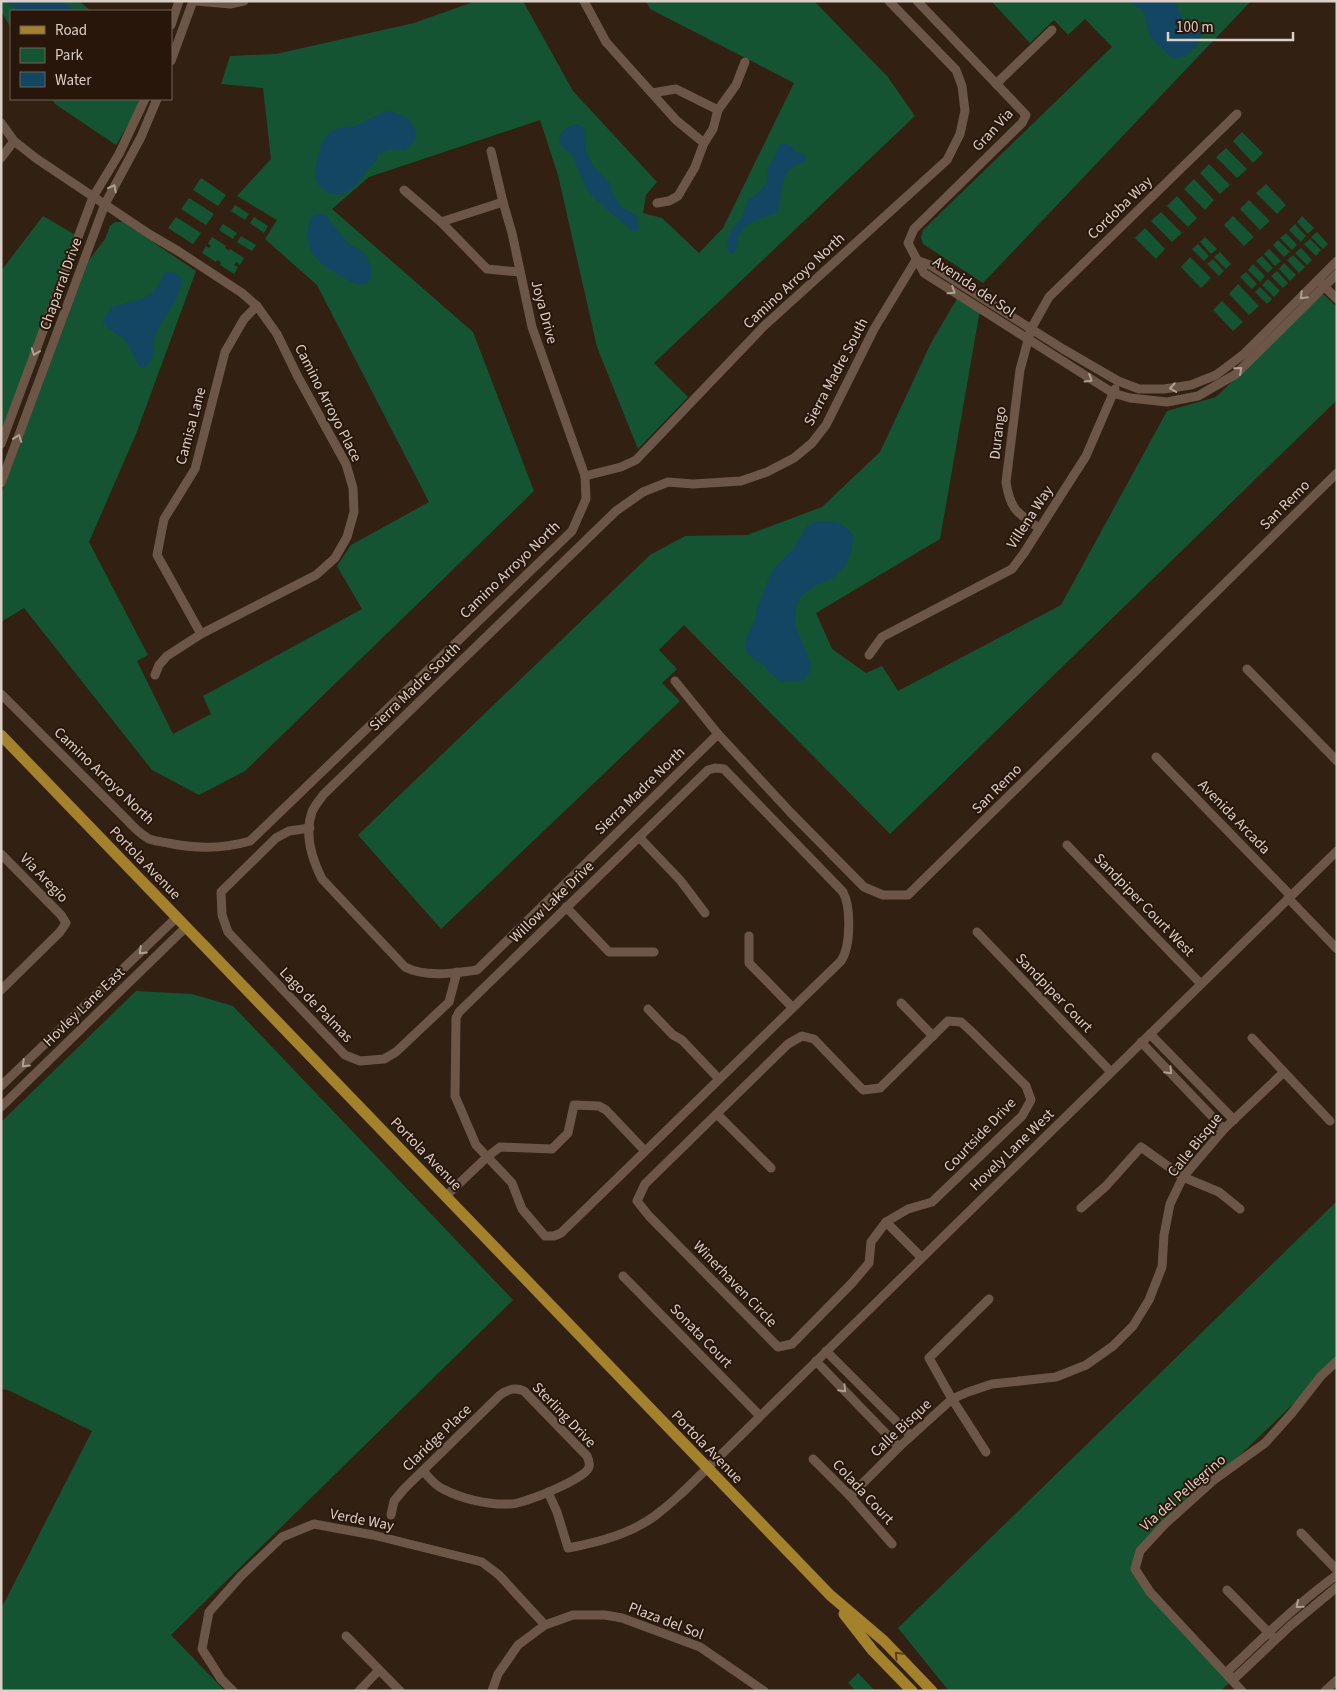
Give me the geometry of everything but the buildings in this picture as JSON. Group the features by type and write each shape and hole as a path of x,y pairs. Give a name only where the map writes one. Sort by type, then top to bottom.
{"main road":[{"name":"Portola Avenue","path":"1,735 706,1468 830,1595 884,1641 932,1691"},
{"name":"Portola Avenue","path":"830,1595 873,1651 912,1691"}],"street":[{"path":"172,22 179,1"},
{"path":"172,58 194,1 230,4 244,1"},
{"path":"584,1 606,42 676,120 704,143"},
{"name":"Camino Arroyo North","path":"1,694 138,832 151,840 182,846 213,848 232,846 250,841 334,762 366,727 572,531 586,499 585,476 621,467 636,460 763,327 947,160 960,134 964,111 962,86 956,70 889,1"},
{"name":"Gran Via","path":"916,260 908,243 914,229 1022,124 1026,116 917,1"},
{"path":"996,84 1052,30"},
{"path":"657,203 669,201 678,196 695,167 704,143 713,129 718,110 736,85 745,62"},
{"path":"652,93 676,89 718,110"},
{"name":"Chaparral Drive","path":"1,444 93,197 119,154 145,100"},
{"name":"Chaparral Drive","path":"1,483 105,204 141,138 157,100"},
{"name":"Cordoba Way","path":"1031,329 1049,297 1237,114"},
{"path":"1,122 14,141 1,158"},
{"name":"Camino Arroyo Place","path":"14,141 93,197 242,294 256,306 277,334 298,377 346,464 352,488 354,512 348,536 334,558 316,575 202,634 167,656 159,665 155,675"},
{"name":"Joya Drive","path":"491,151 502,202 512,233 532,327 585,476"},
{"path":"404,190 441,222 487,269 519,272"},
{"path":"441,222 502,202"},
{"name":"Avenida del Sol","path":"916,260 930,265 1118,382 1139,389 1164,389 1190,385 1216,375 1244,354 1321,284 1337,274"},
{"name":"Avenida del Sol","path":"916,260 924,273 1113,393 1130,398 1167,402 1198,396 1236,374 1321,284 1337,262"},
{"name":"Sierra Madre South","path":"414,971 405,967 322,878 313,862 309,837 312,811 323,795 616,510 643,492 668,482 693,484 741,481 750,478 767,472 794,458 812,443 826,425 874,329 916,260"},
{"path":"1321,284 1337,299"},
{"name":"Camisa Lane","path":"202,634 157,555 164,519 195,469 225,352 244,319 256,306"},
{"name":"Durango","path":"1031,329 1020,370 1006,482 1008,499 1019,515 1039,528"},
{"name":"Villena Way","path":"869,655 882,637 1012,568 1024,553 1086,456 1118,382"},
{"name":"San Remo","path":"675,681 718,734 864,887 883,895 908,894 1337,474"},
{"path":"1247,669 1337,761"},
{"name":"Sierra Madre North","path":"414,971 426,973 477,970 718,734"},
{"name":"Avenida Arcada","path":"1156,757 1337,949"},
{"name":"Willow Lake Drive","path":"724,769 843,892 848,901 847,947 841,960 561,1232 554,1236 545,1236 522,1209 512,1183 476,1145 455,1096 456,1018 638,837 708,770 724,769"},
{"name":"Lago de Palmas","path":"310,828 289,831 276,838 221,892 222,915 228,932 345,1055 360,1061 384,1059 396,1052 449,1002 457,972"},
{"path":"638,837 680,880 705,913"},
{"name":"Sandpiper Court West","path":"1067,845 1201,984"},
{"name":"Hovely Lane West","path":"548,1492 557,1512 568,1548 596,1543 630,1530 659,1513 1337,851"},
{"name":"Via Aregio","path":"1,854 61,915 66,923 60,932 1,990"},
{"path":"566,907 610,952 654,952"},
{"name":"Hovley Lane East","path":"1,1086 177,917"},
{"name":"Hovley Lane East","path":"1,1107 186,927"},
{"name":"Sandpiper Court","path":"977,932 1111,1072"},
{"path":"749,936 749,963 792,1007"},
{"path":"901,1003 933,1036"},
{"path":"648,1009 673,1035 682,1040 719,1079"},
{"name":"Courtside Drive","path":"718,1114 788,1044 802,1036 814,1039 864,1090 880,1088 948,1021 961,1022 1026,1086 1031,1100 1022,1116 932,1202 908,1209 886,1222"},
{"path":"1150,1034 1234,1120"},
{"path":"1252,1038 1330,1121"},
{"path":"1142,1042 1224,1129"},
{"name":"Calle Bisque","path":"850,1496 899,1447 952,1400 992,1384 1056,1377 1086,1365 1113,1346 1133,1326 1149,1300 1162,1267 1164,1235 1170,1204 1183,1177 1224,1129 1284,1072"},
{"path":"1196,1100 1205,1089"},
{"path":"446,1196 500,1147 552,1149 568,1133 574,1105 599,1106 606,1110 645,1151"},
{"path":"718,1114 772,1168"},
{"name":"Winerhaven Circle","path":"718,1114 645,1184 637,1201 649,1216 764,1335 778,1347 792,1344 852,1284 869,1263 871,1242 886,1222"},
{"path":"1081,1208 1106,1186 1141,1147 1183,1177 1219,1192 1240,1209"},
{"path":"886,1222 921,1258"},
{"name":"Sonata Court","path":"623,1276 760,1416"},
{"path":"986,1452 952,1400 929,1358 989,1299"},
{"path":"826,1351 911,1436"},
{"path":"816,1361 899,1447"},
{"name":"Via del Pellegrino","path":"1242,1691 1150,1592 1135,1569 1140,1551 1164,1524 1215,1479 1265,1443 1292,1413 1320,1376 1337,1361"},
{"name":"Sterling Drive","path":"512,1389 524,1391 590,1461 589,1467 582,1476 548,1492"},
{"name":"Claridge Place","path":"391,1515 394,1501 422,1471 500,1395 512,1389"},
{"path":"871,1418 882,1407"},
{"name":"Colada Court","path":"813,1459 850,1496 892,1544"},
{"path":"422,1471 442,1489 472,1499 493,1503 511,1504 525,1502 548,1492"},
{"name":"Verde Way","path":"233,1691 221,1679 202,1649 209,1612 241,1576 282,1537 314,1524 373,1535 482,1562 499,1575 545,1625"},
{"path":"1301,1533 1337,1570"},
{"path":"1337,1575 1268,1632 1229,1670 1230,1678 1235,1678 1275,1640 1337,1587"},
{"path":"1227,1590 1275,1640"},
{"name":"Plaza del Sol","path":"492,1691 498,1674 518,1645 545,1625 573,1615 605,1615 622,1618 700,1647 764,1691"},
{"path":"346,1636 400,1691"},
{"path":"359,1691 380,1670"},
{"path":"1325,1691 1337,1680"}],"green space":[{"path":"1,1 79,1 90,10 10,10 10,26 1,11"},
{"path":"476,1 523,1 573,91 657,182 646,195 643,213 662,218 699,253 723,228 794,83 650,9 646,1 814,1 887,76 915,116 654,363 688,397 638,449 597,347 558,175 540,120 369,177 332,209 473,332 534,491 245,771 199,795 152,770 24,608 1,622 1,495 89,260 105,239 110,226 115,222 123,222 196,271 136,434 89,542 148,655 137,661 173,734 211,714 203,696 362,609 337,566 351,545 429,502 317,285 265,239 277,220 237,196 271,159 263,88 221,84 230,56 276,54 414,23"},
{"path":"991,1 1251,1 983,283 923,244 921,237 923,230 1112,47 1085,19 1068,35 1054,20 1030,43"},
{"path":"53,100 140,100 135,113 116,145 55,104"},
{"path":"1242,132 1263,153 1253,163 1233,141"},
{"path":"1226,148 1247,169 1237,178 1216,157"},
{"path":"1209,164 1230,185 1220,194 1200,173"},
{"path":"201,178 226,195 218,206 193,190"},
{"path":"1194,179 1214,200 1205,210 1184,189"},
{"path":"1266,184 1286,205 1277,214 1256,193"},
{"path":"1177,196 1197,218 1188,227 1167,206"},
{"path":"189,198 214,214 206,225 181,209"},
{"path":"1249,200 1270,221 1260,230 1240,209"},
{"path":"235,205 249,214 245,220 231,211"},
{"path":"1161,212 1182,233 1172,242 1151,221"},
{"path":"43,216 74,234 1,433 1,271"},
{"path":"1233,216 1254,237 1244,246 1224,225"},
{"path":"1302,216 1314,228 1308,234 1297,222"},
{"path":"176,217 201,233 193,244 168,228"},
{"path":"254,217 268,226 264,233 250,223"},
{"path":"223,224 237,233 233,239 219,230"},
{"path":"1295,224 1306,236 1301,242 1289,230"},
{"path":"1145,228 1165,249 1156,259 1135,238"},
{"path":"1317,232 1328,244 1323,249 1311,237"},
{"path":"1286,233 1297,245 1292,250 1280,238"},
{"path":"241,236 256,245 252,251 237,242"},
{"path":"212,237 226,246 225,248 229,251 230,249 244,258 240,265 236,262 234,265 238,267 234,274 220,265 221,262 217,260 216,262 202,253 206,246 209,248 211,246 208,243"},
{"path":"1205,237 1217,249 1211,254 1200,242"},
{"path":"1310,239 1321,250 1316,256 1304,244"},
{"path":"1278,240 1290,252 1284,257 1273,245"},
{"path":"1198,244 1209,256 1204,261 1192,249"},
{"path":"1301,248 1312,260 1307,265 1295,253"},
{"path":"1269,249 1281,261 1275,266 1264,254"},
{"path":"1220,252 1231,264 1226,269 1214,257"},
{"path":"1293,255 1305,267 1299,273 1287,260"},
{"path":"1262,256 1273,268 1268,273 1256,261"},
{"path":"1190,257 1211,278 1201,288 1181,267"},
{"path":"1213,259 1224,271 1219,276 1207,264"},
{"path":"1284,263 1296,275 1290,281 1279,269"},
{"path":"1253,264 1265,276 1260,282 1248,270"},
{"path":"1277,271 1288,283 1283,288 1271,276"},
{"path":"1246,272 1257,284 1252,289 1240,277"},
{"path":"1268,279 1280,291 1274,297 1262,285"},
{"path":"1238,284 1259,306 1249,315 1229,294"},
{"path":"1260,287 1272,299 1267,304 1255,292"},
{"path":"1323,294 1337,307 1337,400 890,834 684,625 659,650 677,669 662,683 680,701 441,929 358,835 650,555 685,536 747,535 822,507 880,452 931,343 958,297 980,310 940,539 816,613 832,649 866,673 882,666 898,691 1061,605 1167,411 1216,397"},
{"path":"1222,301 1243,322 1233,331 1213,310"},
{"path":"136,991 192,994 233,1006 513,1300 171,1635 225,1691 1,1691 1,1609 92,1431 8,1390 1,1389 1,1122"},
{"path":"1337,1201 1337,1362 1140,1551 1135,1569 1235,1678 1220,1691 949,1691 898,1628"},
{"path":"858,1673 875,1691 856,1691 848,1683"}],"water":[{"path":"5,1 59,1 68,5 73,10 28,10 11,5"},
{"path":"1129,1 1175,1 1182,19 1202,28 1194,50 1185,56 1173,59 1150,37 1143,10"},
{"path":"386,111 404,116 413,125 415,136 410,146 404,151 390,150 377,155 378,160 355,186 345,193 331,194 322,189 316,182 315,170 322,143 329,133 339,128 358,125"},
{"path":"578,124 584,128 586,151 593,166 610,183 612,193 621,207 637,216 639,229 633,232 587,190 572,155 563,148 559,139 566,128"},
{"path":"785,143 796,152 807,157 805,162 796,165 786,175 777,213 754,221 745,227 738,238 734,253 729,253 727,243 731,231 742,217 748,200 759,192 767,182 767,168 775,156 779,145"},
{"path":"326,215 348,243 365,253 371,267 371,278 367,284 354,283 332,271 324,266 312,253 309,245 308,227 312,216"},
{"path":"166,272 176,273 181,277 181,284 172,306 156,333 151,360 144,368 140,367 124,339 103,323 104,317 113,306 148,296 158,286"},
{"path":"817,521 838,523 850,531 854,536 850,555 845,566 833,578 815,586 800,597 796,608 795,625 811,664 809,674 802,681 781,681 771,674 764,665 753,659 746,651 745,641 756,618 757,608 768,580 775,567 793,549 807,526"}]}
